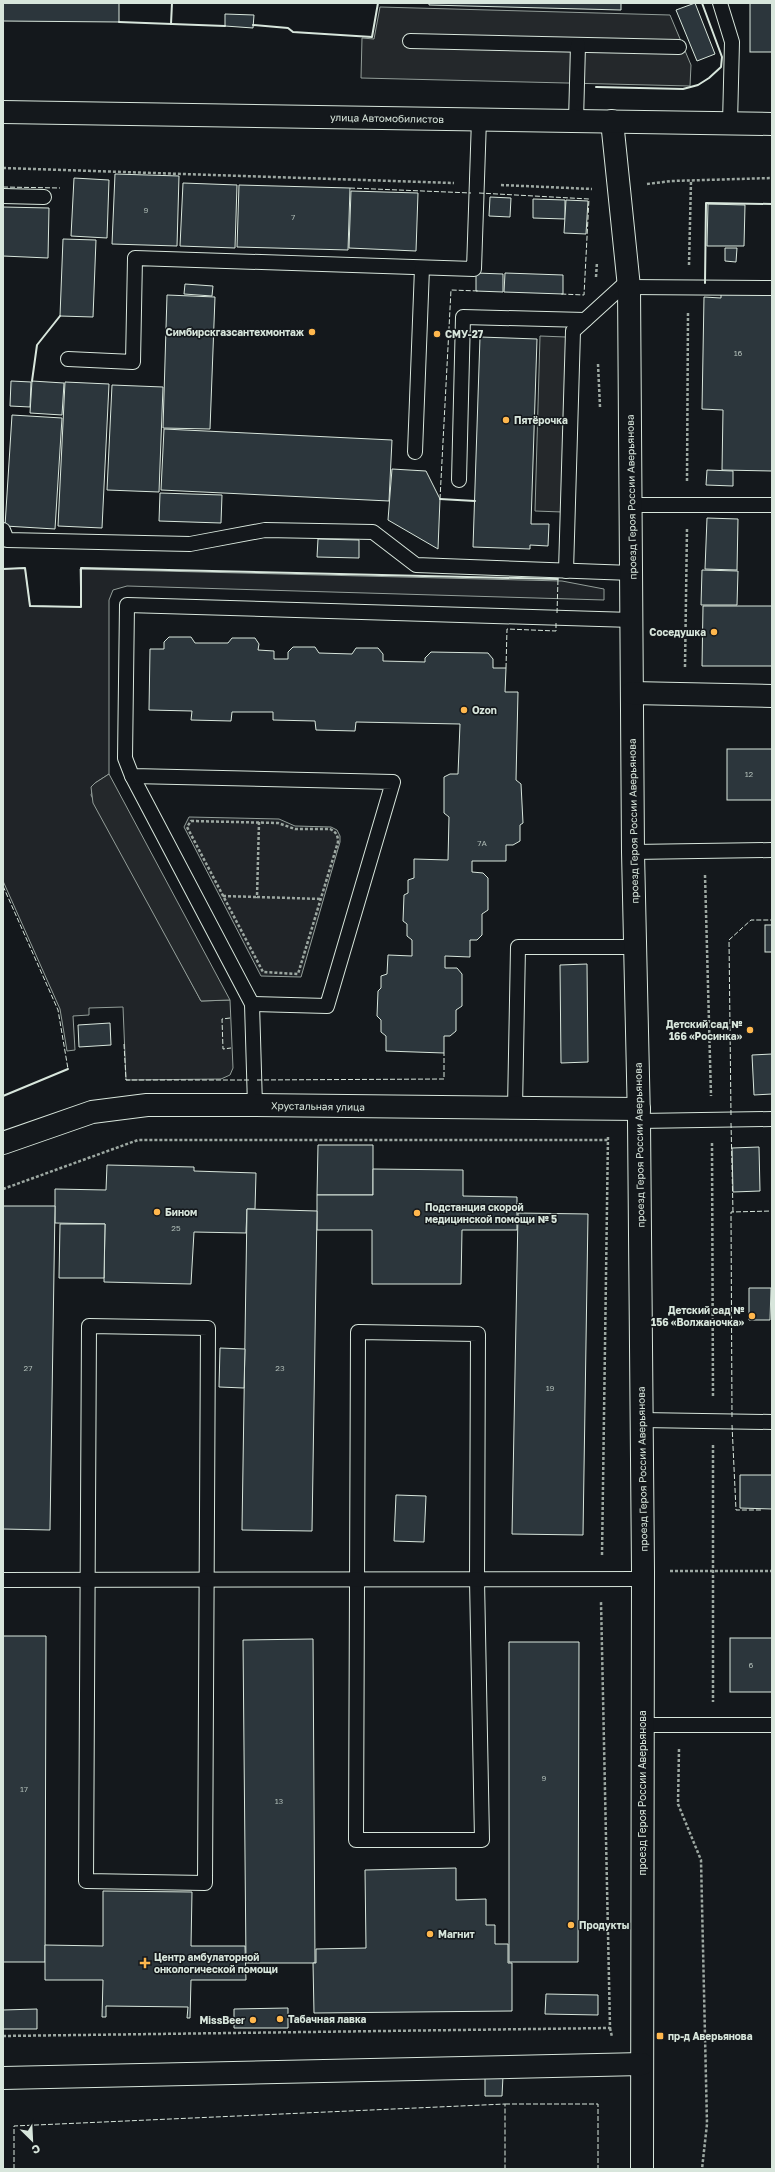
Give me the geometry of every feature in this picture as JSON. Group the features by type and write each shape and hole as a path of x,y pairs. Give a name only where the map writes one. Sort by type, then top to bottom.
{"street":[{"name":"улица Автомобилистов","path":"3,112 772,124"},
{"name":"проезд Героя России Аверьянова","path":"612,121 629,284 633,852 639,1115 642,1420 642,2169"},
{"path":"632,694 772,696"},
{"name":"Хрустальная улица","path":"3,1143 92,1112 147,1105 608,1109 639,1115"},
{"path":"3,2078 642,2064"}],"lane":[{"path":"720,3 732,42 730,123"},
{"path":"410,41 678,46"},
{"path":"576,121 578,45"},
{"path":"68,359 133,362 135,258 474,269 479,119"},
{"path":"3,196 44,197"},
{"path":"415,452 422,268"},
{"path":"566,571 573,331 629,284 689,287 772,288"},
{"path":"459,480 463,316 590,316"},
{"path":"631,505 772,505"},
{"path":"3,530 7,540 190,544 265,530 373,532 416,565 632,573"},
{"path":"254,1105 252,1004 132,776 125,758 127,605 632,620"},
{"path":"132,776 393,782 327,1006 252,1004"},
{"path":"633,852 772,850"},
{"path":"515,1108 518,947 635,947"},
{"path":"639,1115 712,1120 772,1120"},
{"path":"89,1326 208,1328 208,1580 205,1884 86,1881 86,1580 89,1326"},
{"path":"358,1332 478,1334 476,1580 482,1840 356,1840 356,1580 358,1332"},
{"path":"642,1420 713,1419 772,1422"},
{"path":"3,1580 476,1580 601,1579 643,1575"},
{"path":"642,1725 772,1725"}],"path":[{"path":"3,168 600,189 671,181 772,178"},
{"path":"684,694 691,181"},
{"path":"590,316 597,258"},
{"path":"597,359 600,414"},
{"path":"191,821 260,822 278,822 295,829 330,829 338,836 338,842 298,974 263,972 187,828 191,821"},
{"path":"257,897 260,822"},
{"path":"705,850 712,1120 713,1724"},
{"path":"223,896 321,899"},
{"path":"3,2036 610,2028 601,1579 608,1109"},
{"path":"3,1189 138,1140 608,1140"},
{"path":"643,1575 713,1571 772,1571"},
{"path":"679,1725 678,1804 701,1860 707,2124 702,2169"}],"shaded area":[{"path":"380,7 670,15 691,65 690,86 361,78 362,38 374,39"},
{"path":"540,336 566,337 562,512 535,511"},
{"path":"25,568 30,606 81,607 80,569 562,581 604,589 604,600 127,586 113,590 109,600 109,774 95,783 91,795 201,1001 230,1000 233,1068 230,1075 221,1079 126,1080 123,1007 89,1008 89,1015 73,1016 75,1050 67,1051 60,1009 3,881 3,569"},
{"path":"109,774 230,1000 201,1001 93,803 91,787"},
{"path":"189,817 279,819 295,826 331,827 337,830 340,836 340,842 301,977 261,976 184,827"}],"building":[{"path":"3,3 119,3 119,22 3,21"},
{"path":"429,3 621,3 621,10 429,5"},
{"path":"695,3 715,54 697,61 676,10"},
{"path":"750,3 772,3 772,52 750,52"},
{"path":"225,14 254,15 253,28 225,26"},
{"path":"115,174 179,176 177,246 112,244"},
{"path":"74,178 109,180 107,238 71,236"},
{"path":"183,183 237,185 235,248 180,246"},
{"path":"239,185 350,188 348,250 237,247"},
{"path":"351,191 418,193 416,251 349,248"},
{"path":"490,197 511,198 510,217 489,216"},
{"path":"533,199 565,200 565,219 533,218"},
{"path":"566,200 588,201 586,234 564,233"},
{"path":"708,204 745,205 744,246 707,246"},
{"path":"3,207 49,208 48,258 3,256"},
{"path":"63,239 96,240 93,317 60,316"},
{"path":"725,248 737,248 736,262 725,261"},
{"path":"476,273 503,274 503,292 476,291"},
{"path":"505,273 563,275 563,294 504,292"},
{"path":"185,284 213,286 212,296 184,294"},
{"path":"721,294 772,295 772,471 722,470 723,410 702,409 704,297 721,298"},
{"path":"167,295 215,297 210,429 163,428"},
{"name":"Пятёрочка","path":"480,337 537,339 531,524 549,524 548,546 530,545 530,549 473,547"},
{"path":"11,381 31,382 30,407 10,406"},
{"path":"32,381 64,383 62,415 30,413"},
{"path":"65,382 109,384 102,528 58,526"},
{"path":"112,385 163,387 159,492 107,490"},
{"path":"12,415 62,418 55,529 5,526"},
{"path":"164,429 392,440 389,501 161,490"},
{"path":"392,469 426,471 440,499 438,549 388,520"},
{"path":"707,470 733,471 733,486 706,485"},
{"path":"160,493 222,495 221,523 159,521"},
{"path":"707,518 738,519 737,570 705,569"},
{"path":"318,539 359,540 359,558 317,557"},
{"path":"702,570 738,571 737,605 701,605"},
{"path":"703,606 772,606 772,666 702,666"},
{"path":"169,637 191,637 195,643 228,643 232,638 255,638 259,644 258,650 274,651 274,659 288,659 288,652 293,647 315,647 319,653 352,654 356,648 378,648 383,654 383,661 425,662 425,658 431,652 488,653 493,659 493,668 506,668 505,692 518,692 516,780 521,784 523,823 520,825 520,841 513,845 506,845 506,861 472,861 472,872 483,873 488,878 488,910 482,914 482,935 477,940 470,940 470,957 445,956 445,968 457,968 462,974 462,1006 456,1010 456,1031 450,1036 444,1036 444,1053 386,1051 386,1036 381,1032 381,1020 377,1016 378,991 381,988 381,976 387,974 388,955 412,956 412,940 407,936 407,924 403,921 404,895 408,893 408,880 414,878 414,859 448,860 449,817 444,813 444,777 450,774 458,774 460,724 356,722 355,731 316,730 315,721 273,720 273,712 232,712 231,721 191,720 192,711 149,710 150,649 164,649 164,642"},
{"path":"727,749 772,749 772,800 727,800"},
{"path":"765,925 772,925 772,952 765,952"},
{"path":"587,964 588,1062 561,1063 560,965"},
{"path":"110,1023 111,1045 79,1047 78,1025"},
{"path":"772,1054 772,1094 754,1095 752,1055"},
{"path":"318,1145 373,1145 373,1195 317,1195"},
{"path":"759,1147 760,1191 733,1192 732,1148"},
{"path":"107,1165 194,1167 194,1171 256,1173 255,1209 247,1209 246,1233 194,1232 191,1284 104,1282 105,1224 55,1223 55,1189 106,1190"},
{"name":"Подстанция скорой медицинской помощи № 5","path":"373,1169 463,1170 463,1196 517,1197 517,1230 462,1230 461,1284 372,1284 372,1230 317,1230 317,1195 373,1195"},
{"path":"3,1206 55,1206 50,1530 3,1529"},
{"path":"247,1209 317,1211 312,1531 242,1530"},
{"path":"518,1213 588,1214 583,1535 512,1534"},
{"path":"60,1224 105,1224 104,1278 59,1278"},
{"path":"749,1288 771,1288 770,1320 749,1320"},
{"path":"220,1348 245,1349 244,1388 219,1387"},
{"path":"740,1475 772,1475 772,1509 740,1508"},
{"path":"396,1495 426,1496 424,1542 394,1541"},
{"path":"3,1636 46,1636 45,1962 3,1962"},
{"path":"730,1638 772,1638 772,1692 730,1692"},
{"path":"313,1639 315,1963 246,1963 243,1640"},
{"path":"509,1642 579,1642 578,1962 509,1962"},
{"name":"Магнит","path":"456,1868 456,1900 486,1899 486,1925 495,1925 495,1944 508,1944 508,1963 512,1963 512,2011 314,2013 313,1963 316,1963 316,1949 366,1948 365,1870"},
{"name":"Центр амбулаторной онкологической помощи","path":"103,1891 192,1892 191,1946 245,1946 246,1980 191,1980 190,2018 187,2018 188,2007 106,2006 106,2017 102,2017 103,1980 45,1980 45,1945 103,1946"},
{"path":"546,1994 598,1995 598,2015 545,2014"},
{"path":"288,2008 288,2028 234,2028 234,2009"},
{"path":"37,2009 37,2029 3,2029 3,2010"},
{"path":"485,2076 503,2076 502,2096 485,2096"}],"fence":[{"path":"3,187 60,188"},
{"path":"350,188 471,193"},
{"path":"479,193 589,199 584,295 561,294"},
{"path":"440,499 451,290 479,291"},
{"path":"557,613 558,579"},
{"path":"506,668 507,629 556,631 556,621"},
{"path":"3,886 58,1010 68,1069"},
{"path":"731,1115 729,940 751,920 772,920"},
{"path":"230,1018 222,1019 223,1049 231,1048"},
{"path":"124,1044 126,1080 249,1080"},
{"path":"257,1080 444,1079 444,1053"},
{"path":"731,1123 733,1212"},
{"path":"732,1417 731,1212 772,1211"},
{"path":"732,1425 736,1510 761,1510"},
{"path":"505,2104 598,2104 598,2169"},
{"path":"14,2169 14,2126 505,2104 505,2169"}],"wall":[{"path":"171,24 172,3"},
{"path":"253,25 288,28 293,32 372,37 378,3"},
{"path":"596,87 683,89 698,85 709,78 721,67 722,57 702,3"},
{"path":"119,22 225,26"},
{"path":"705,283 706,203 772,204"},
{"path":"32,381 37,345 60,316"},
{"path":"440,499 475,501"},
{"path":"3,569 25,568 30,606 81,607 81,568 558,579"},
{"path":"3,1096 68,1069"}],"place":[{"name":"Симбирскгазсантехмонтаж","path":"312,332"},
{"name":"СМУ-27","path":"437,334"},
{"name":"Пятёрочка","path":"506,420"},
{"name":"Соседушка","path":"714,632"},
{"name":"Ozon","path":"464,710"},
{"name":"Детский сад № 166 «Росинка»","path":"750,1030"},
{"name":"Бином","path":"157,1212"},
{"name":"Подстанция скорой медицинской помощи № 5","path":"417,1213"},
{"name":"Детский сад № 156 «Волжаночка»","path":"752,1316"},
{"name":"Продукты","path":"571,1925"},
{"name":"Магнит","path":"430,1934"},
{"name":"Центр амбулаторной онкологической помощи","path":"145,1963"},
{"name":"Табачная лавка","path":"280,2019"},
{"name":"MissBeer","path":"253,2020"},
{"name":"пр-д Аверьянова","path":"660,2036"}]}
